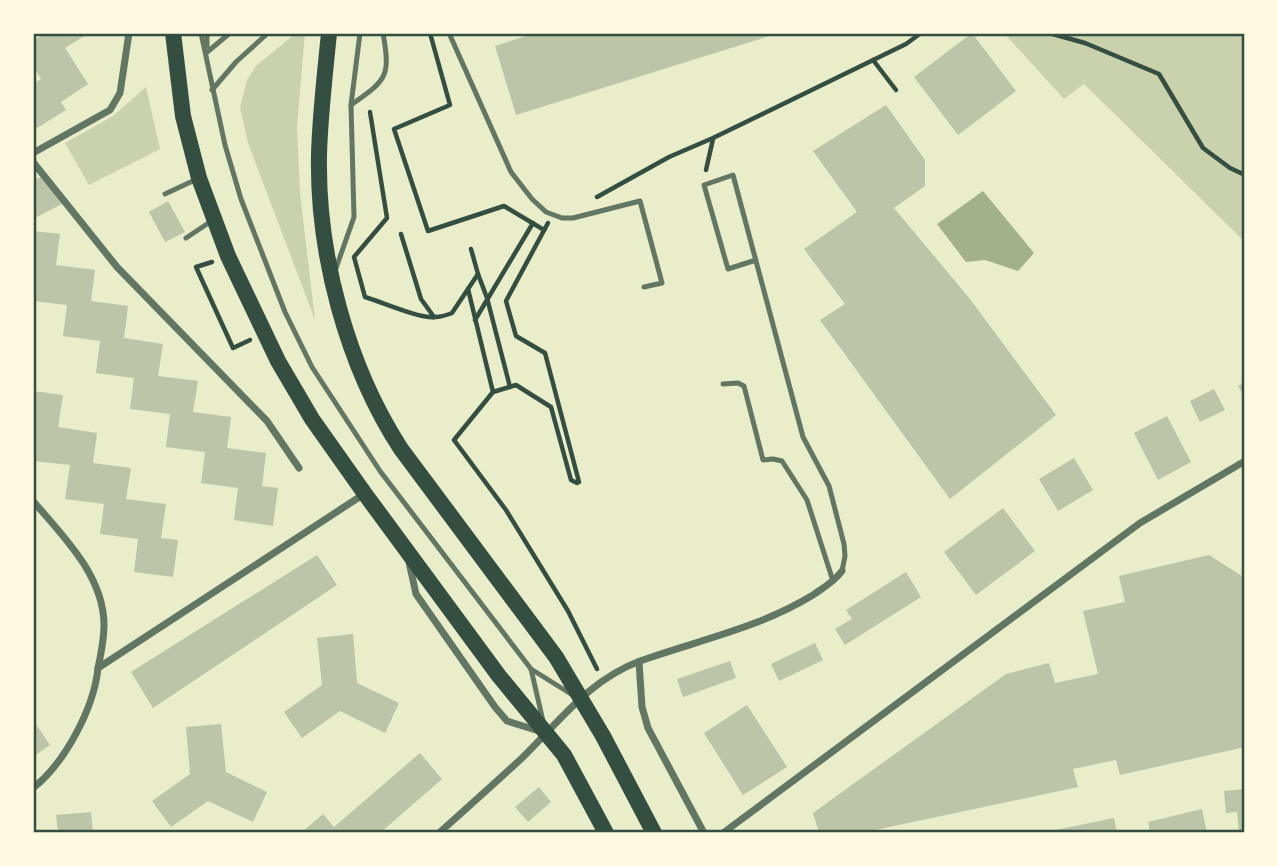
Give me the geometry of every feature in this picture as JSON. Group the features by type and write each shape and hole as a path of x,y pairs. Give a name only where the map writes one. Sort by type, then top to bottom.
{"main road":[{"path":"173,33 183,116 199,178 213,220 263,334 301,401 365,494 499,676 564,755 606,833"},
{"path":"329,33 319,157 321,205 332,282 358,362 384,420 401,449 556,657 603,736 654,833"}],"street":[{"path":"33,153 110,110 120,93 129,33"},
{"path":"33,162 117,268 267,421 299,468"},
{"path":"723,833 1140,523 1245,461"},
{"path":"98,668 365,494"},
{"path":"33,500 81,560 99,594 104,626 94,689 76,733 60,760 33,788"},
{"path":"405,547 416,594 495,708 507,721 546,733"},
{"path":"439,833 602,679 639,662 762,622 788,610 834,581 842,571"},
{"path":"639,662 642,707 648,728 704,833"}],"lane":[{"path":"201,33 212,90 241,199 285,312 304,352 380,471 531,669 580,699"},
{"path":"206,53 207,33"},
{"path":"206,53 230,33"},
{"path":"212,90 236,62 268,33"},
{"path":"332,282 354,217 351,105 360,33"},
{"path":"351,105 380,84 384,78 386,70 383,33"},
{"path":"449,33 511,172 532,199 552,215 573,218 640,201 662,283 644,287"},
{"path":"756,260 728,269 704,185 733,174 756,260 803,437 829,486 844,544 842,571"},
{"path":"165,194 199,178"},
{"path":"186,238 213,220"},
{"path":"723,384 738,383 744,386 764,460 773,458 782,461 807,500 834,581"},
{"path":"531,669 546,733"}],"path":[{"path":"430,33 450,105 394,129 428,231 504,206 544,230"},
{"path":"573,218 603,192 669,156 713,138 906,44 920,33"},
{"path":"1049,33 1085,43 1159,74 1203,148 1230,168 1245,175"},
{"path":"873,60 895,90"},
{"path":"370,111 387,218 354,257 365,297 434,318 452,313 478,274"},
{"path":"706,170 713,138"},
{"path":"552,215 506,301 516,336 545,353 579,478 577,483 571,480 551,407 516,385 493,393 454,440 506,510 568,611 602,679"},
{"path":"475,320 533,223"},
{"path":"401,234 421,299 434,318"},
{"path":"471,249 510,387"},
{"path":"228,256 196,267 213,306 233,348 263,334"},
{"path":"468,289 493,393"}],"shaded area":[{"path":"296,33 305,33 297,126 300,193 315,320 248,143 240,107 247,80 256,66"},
{"path":"1004,33 1245,33 1245,242 1084,84 1064,99"},
{"path":"146,87 160,149 89,185 65,143 113,116"},
{"path":"983,191 1034,253 1018,271 985,260 966,262 937,224"}],"building":[{"path":"45,33 89,33 65,48 88,84 61,102 66,110 37,128 33,123 33,84 41,79 33,66 33,41"},
{"path":"535,33 776,34 516,115 495,46"},
{"path":"972,33 1016,91 958,135 914,77"},
{"path":"886,105 925,160 925,186 894,208 970,299 1056,415 950,499 820,320 845,304 804,249 857,212 813,151"},
{"path":"41,177 62,204 33,219 33,180"},
{"path":"168,201 185,232 165,242 149,212"},
{"path":"33,231 60,234 56,265 95,270 91,301 128,306 124,338 163,344 158,376 198,381 193,412 231,417 227,448 266,453 262,486 278,488 273,526 234,520 238,488 201,483 205,452 166,447 170,414 130,409 134,378 96,373 100,341 63,336 67,305 33,301"},
{"path":"1245,382 1245,398 1238,386"},
{"path":"1214,389 1225,410 1200,422 1190,401"},
{"path":"33,391 63,395 58,427 97,433 93,463 131,468 126,499 166,504 161,538 178,540 173,577 134,572 138,539 100,534 104,504 65,499 70,465 33,461"},
{"path":"1167,416 1191,462 1158,480 1134,433"},
{"path":"1074,458 1093,490 1058,511 1039,479"},
{"path":"1003,508 1035,551 976,595 944,552"},
{"path":"317,555 337,585 153,708 131,672"},
{"path":"1209,555 1245,578 1245,747 1120,775 1116,760 1073,769 1078,787 861,833 819,833 813,813 1006,674 1049,663 1055,683 1098,674 1083,611 1125,602 1119,576"},
{"path":"906,572 921,597 845,645 835,629 852,619 846,610"},
{"path":"353,634 357,683 399,703 385,733 340,711 302,738 284,712 322,685 317,638"},
{"path":"815,643 823,660 779,681 771,664"},
{"path":"730,661 736,678 683,697 677,679"},
{"path":"747,705 787,767 743,795 704,733"},
{"path":"33,720 50,745 33,757"},
{"path":"221,724 226,772 267,792 253,822 208,801 171,827 152,801 190,774 186,727"},
{"path":"420,753 442,779 380,833 301,833 323,814 334,827"},
{"path":"539,787 551,802 528,822 515,807"},
{"path":"1245,789 1245,833 1239,833 1237,812 1226,813 1224,791"},
{"path":"1202,809 1207,833 1150,833 1148,822"},
{"path":"91,812 93,833 58,833 56,815"},
{"path":"1114,818 1117,833 1046,833 1046,832"}]}
